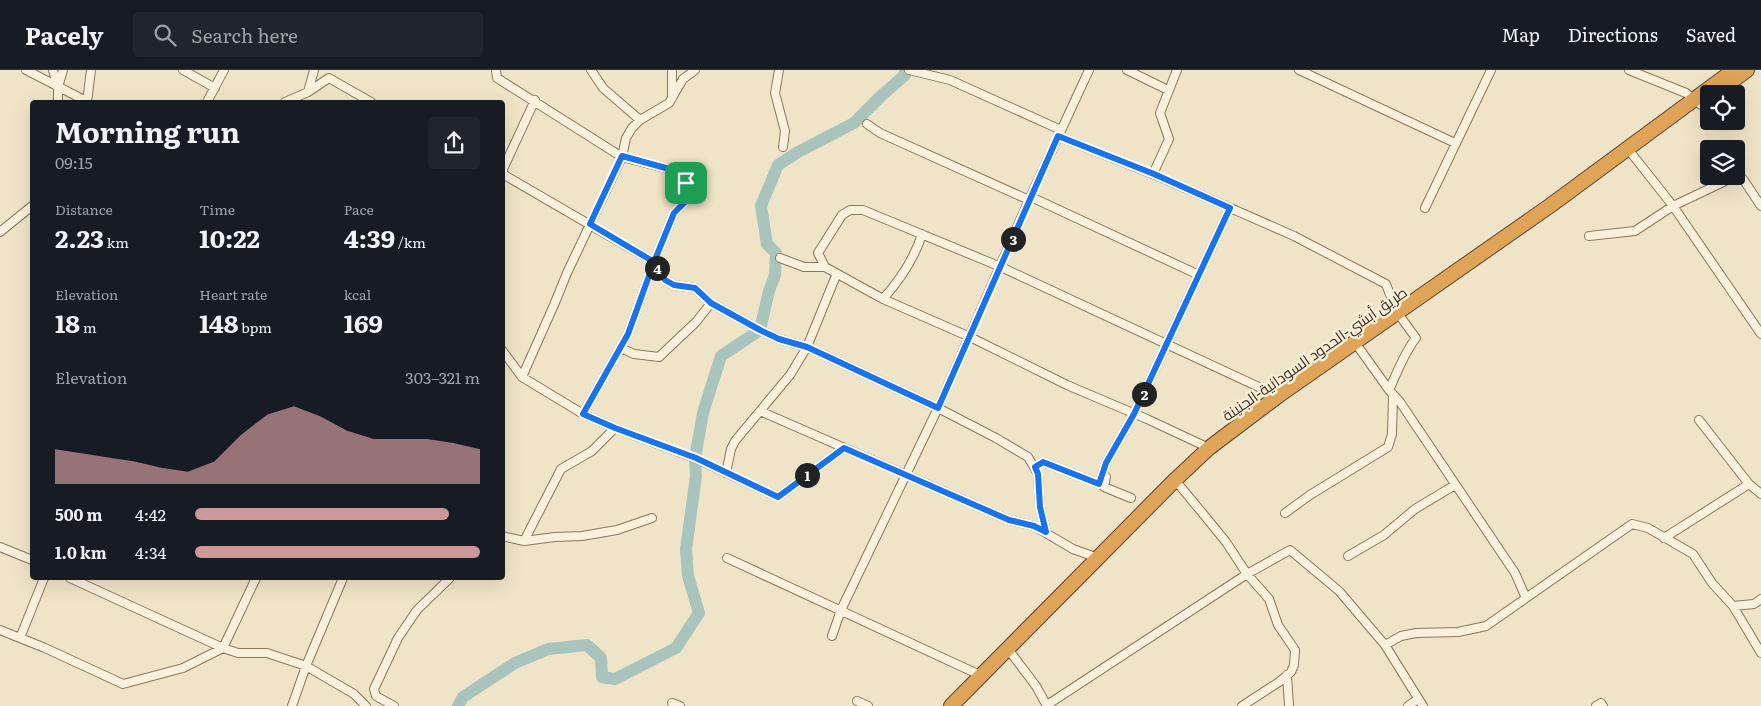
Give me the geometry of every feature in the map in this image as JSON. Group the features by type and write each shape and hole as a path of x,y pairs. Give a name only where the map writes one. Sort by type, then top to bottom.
{"highway":[{"name":"طريق أبشي-الحدود السودانية-الجنينة","path":"1719,85 1734,70"},
{"path":"1728,85 1747,70"},
{"name":"طريق أبشي-الحدود السودانية-الجنينة","path":"951,706 984,677 1098,558 1137,523 1209,448 1236,432 1278,396 1400,316 1700,102"},
{"path":"1177,482 1236,432 1358,348 1400,316"},
{"path":"960,706 984,677 1011,653 1137,523"}],"street":[{"path":"26,70 84,100"},
{"path":"53,70 58,87"},
{"path":"58,100 58,87 62,70"},
{"path":"88,100 91,70"},
{"path":"182,70 215,88"},
{"path":"208,100 224,70"},
{"path":"308,92 314,70"},
{"path":"496,70 497,78 622,156 673,170 686,183 685,202 674,213 621,348 583,414"},
{"path":"592,70 603,88 640,120"},
{"path":"672,70 672,100"},
{"path":"522,377 622,156 626,138 640,120 669,104 683,80 695,70"},
{"path":"779,70 775,92 785,132 783,148"},
{"path":"909,70 950,80 1060,133 1294,236 1386,284 1400,316 1416,338 1407,349 1391,393 1392,434 1388,447 1310,495 1285,514"},
{"path":"947,70 950,80"},
{"path":"832,636 841,610 904,475 938,408 1089,70"},
{"path":"1127,70 1168,90"},
{"path":"1154,174 1169,139 1160,113 1177,70"},
{"path":"1299,70 1455,143"},
{"path":"1424,208 1491,70"},
{"path":"1629,70 1700,100"},
{"path":"290,100 308,92 329,78 368,100"},
{"path":"505,162 534,100"},
{"path":"867,124 880,133 1199,275"},
{"path":"1631,152 1673,206 1761,334"},
{"path":"505,174 654,262 665,280 674,285 695,288 711,303 779,339 807,347 938,408 996,438 1028,458 1038,474 1040,507 1046,532"},
{"path":"1589,236 1635,231 1673,206 1734,177 1743,179 1761,206"},
{"path":"0,232 30,208"},
{"path":"1035,467 1043,462 1099,484 1106,463 1134,414 1230,208"},
{"path":"825,267 818,253 842,215 850,210 863,210 1000,267 1278,396"},
{"path":"883,299 894,286 920,244 922,234"},
{"path":"780,258 804,267 825,267 883,299 970,337 1067,385 1209,448"},
{"path":"726,473 735,440 790,375 807,347 835,278"},
{"path":"621,348 634,354 659,357 696,322 711,303"},
{"path":"1358,348 1391,393 1400,402 1514,573 1526,598"},
{"path":"505,354 522,377 583,414 696,458 778,497 844,448"},
{"path":"760,410 1009,520 1034,526 1073,549 1098,558"},
{"path":"1699,420 1749,484 1761,494"},
{"path":"524,541 561,469 592,451 615,428"},
{"path":"1118,441 1104,487 1131,498"},
{"path":"1177,482 1226,542 1247,574 1269,599 1278,625 1295,650 1294,665 1287,675 1242,706"},
{"path":"1664,538 1749,484"},
{"path":"1348,556 1384,535 1415,509 1455,485"},
{"path":"505,537 524,541 582,536 617,530 652,518"},
{"path":"1385,645 1401,636 1416,633 1458,632 1486,626 1632,524 1648,528 1693,554 1712,584 1733,606 1761,653"},
{"path":"0,547 30,559"},
{"path":"1011,653 1036,686 1047,706 1247,574 1291,550 1339,592 1385,645 1423,706"},
{"path":"727,558 984,677"},
{"path":"20,638 43,580"},
{"path":"74,580 238,654 267,653 306,666 354,694 366,706"},
{"path":"0,630 122,684 183,668 223,648 255,580"},
{"path":"292,706 306,666 342,580"},
{"path":"394,706 376,696 374,689 398,638 417,610 448,580"},
{"path":"1733,606 1754,604 1761,600"},
{"path":"1287,675 1289,706"},
{"path":"1408,706 1418,699"},
{"path":"857,701 868,706"},
{"path":"1596,706 1600,703 1603,706"}],"waterway":[{"path":"458,706 463,697 515,663 548,649 587,645 601,658 602,677 615,679 676,648 699,613 688,576 686,549 696,476 695,458 703,413 721,356 760,330 769,291 775,275 776,253 767,244 761,206 778,165 798,152 854,123 905,75 905,70"}],"route":[{"path":"686,183 673,170 622,156 590,224 654,262 665,280 674,285 695,288 711,303 760,330 779,339 807,347 938,408 1058,136 1154,174 1230,208 1134,414 1106,463 1099,484 1043,462 1035,467 1038,474 1040,507 1046,532 1034,526 1009,520 844,448 778,497 696,458 583,414 628,334 654,262 674,213 685,202 686,183"}]}
